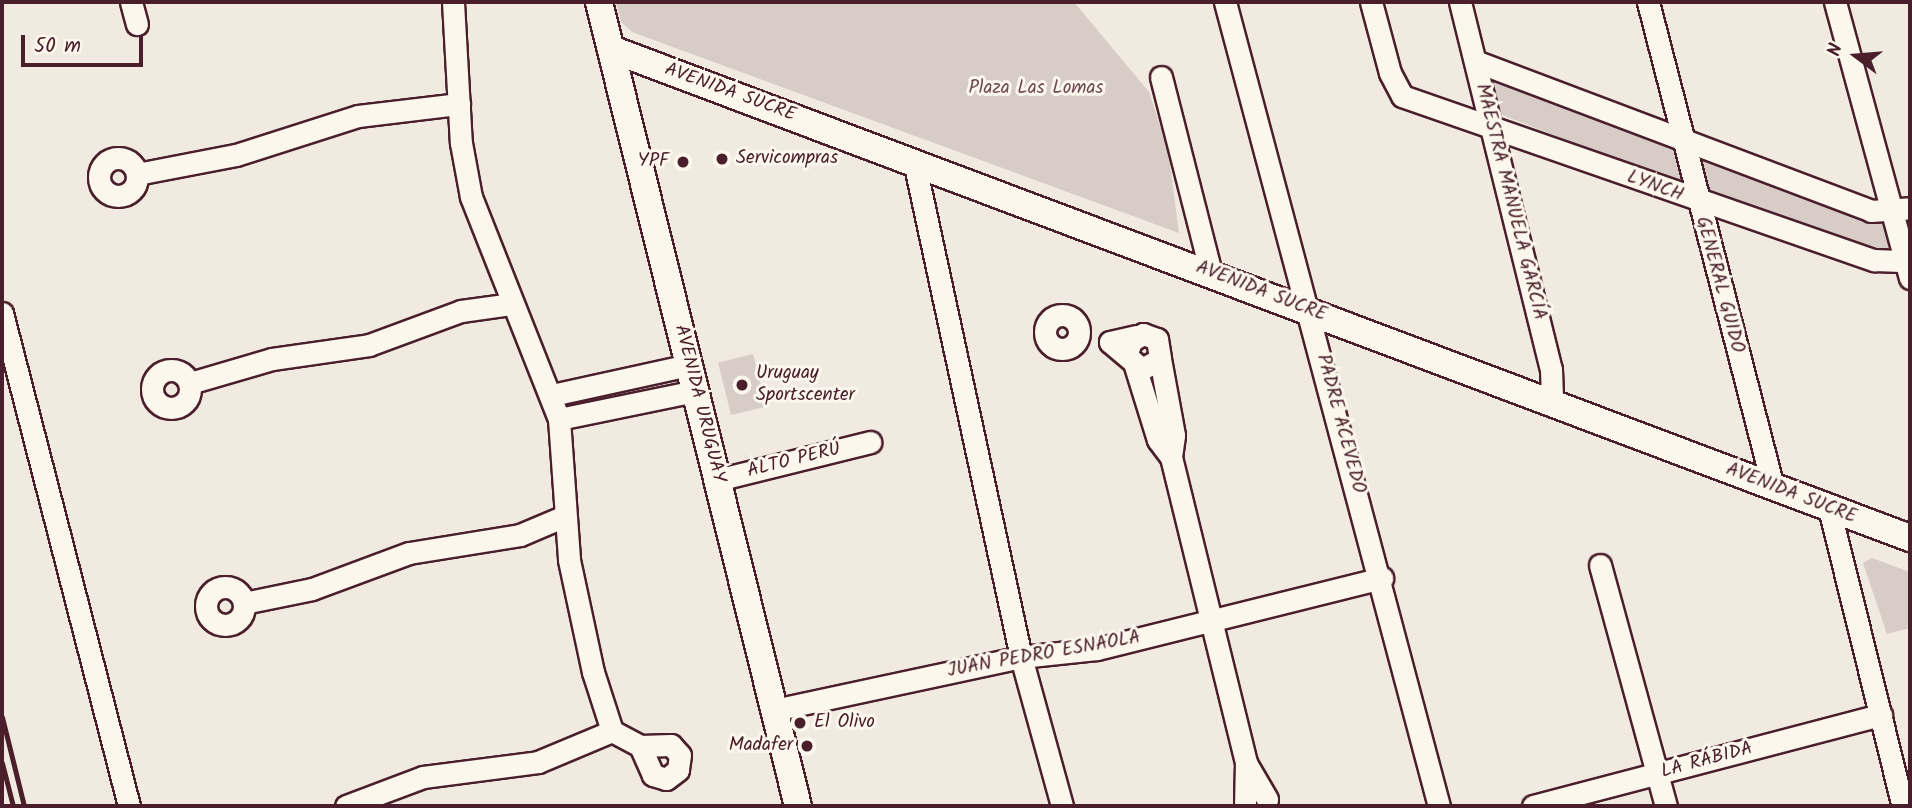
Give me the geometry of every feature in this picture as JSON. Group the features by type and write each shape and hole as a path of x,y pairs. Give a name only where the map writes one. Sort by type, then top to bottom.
{"main road":[{"name":"AVENIDA URUGUAY","path":"599,2 798,806"},
{"name":"AVENIDA SUCRE","path":"611,49 1910,538"}],"street":[{"path":"131,2 136,24"},
{"path":"453,2 459,104 471,197 511,304 552,395 559,419 565,516 576,616 612,731 640,746"},
{"name":"PADRE ACEVEDO","path":"1225,2 1382,578 1439,806"},
{"name":"LYNCH","path":"1371,2 1385,61 1402,96 1697,202 1874,260 1909,267"},
{"name":"MAESTRA MANUELA GARCÍA","path":"1460,2 1551,369 1552,403"},
{"name":"GENERAL GUIDO","path":"1650,2 1697,202 1773,487"},
{"path":"1835,2 1902,210 1909,267"},
{"path":"1475,61 1683,143 1871,211 1902,210"},
{"path":"1161,77 1211,273"},
{"path":"137,174 236,155 358,116 459,104"},
{"path":"914,161 1021,657 1062,806"},
{"path":"190,383 272,359 369,345 461,311 511,304"},
{"path":"2,313 129,806"},
{"path":"1108,344 1157,339 1174,435 1171,457 1246,763 1245,806"},
{"path":"1108,344 1149,368 1160,359"},
{"path":"1108,344 1158,440 1171,457"},
{"path":"552,395 689,365"},
{"path":"559,419 695,391"},
{"name":"ALTO PERÚ","path":"717,480 870,442"},
{"path":"1829,508 1903,806"},
{"path":"244,603 312,589 409,554 520,535 565,516"},
{"path":"1600,565 1666,806"},
{"name":"JUAN PEDRO ESNAOLA","path":"774,710 1021,657 1097,649 1382,578"},
{"name":"LA RÁBIDA","path":"1533,806 1881,715"},
{"path":"346,806 423,777 538,762 612,731"},
{"path":"1246,763 1271,803"},
{"path":"1245,806 1255,799 1271,803"}],"green space":[{"name":"Plaza Las Lomas","path":"616,2 1074,2 1149,92 1168,150 1179,233 632,32 621,22"},
{"path":"1484,74 1893,225 1910,219 1910,248 1894,253 1705,193 1497,113"},
{"name":"Uruguay Sportscenter","path":"753,354 766,406 731,415 718,363"},
{"path":"1872,558 1910,572 1910,628 1887,634 1863,563"}],"railway":[{"path":"2,717 24,806"},
{"path":"2,763 13,806"}],"place":[{"name":"Servicompras","path":"722,159"},
{"name":"YPF","path":"683,162"},
{"name":"Uruguay Sportscenter","path":"742,385"},
{"name":"El Olivo","path":"800,723"},
{"name":"Madafer","path":"807,746"}]}
